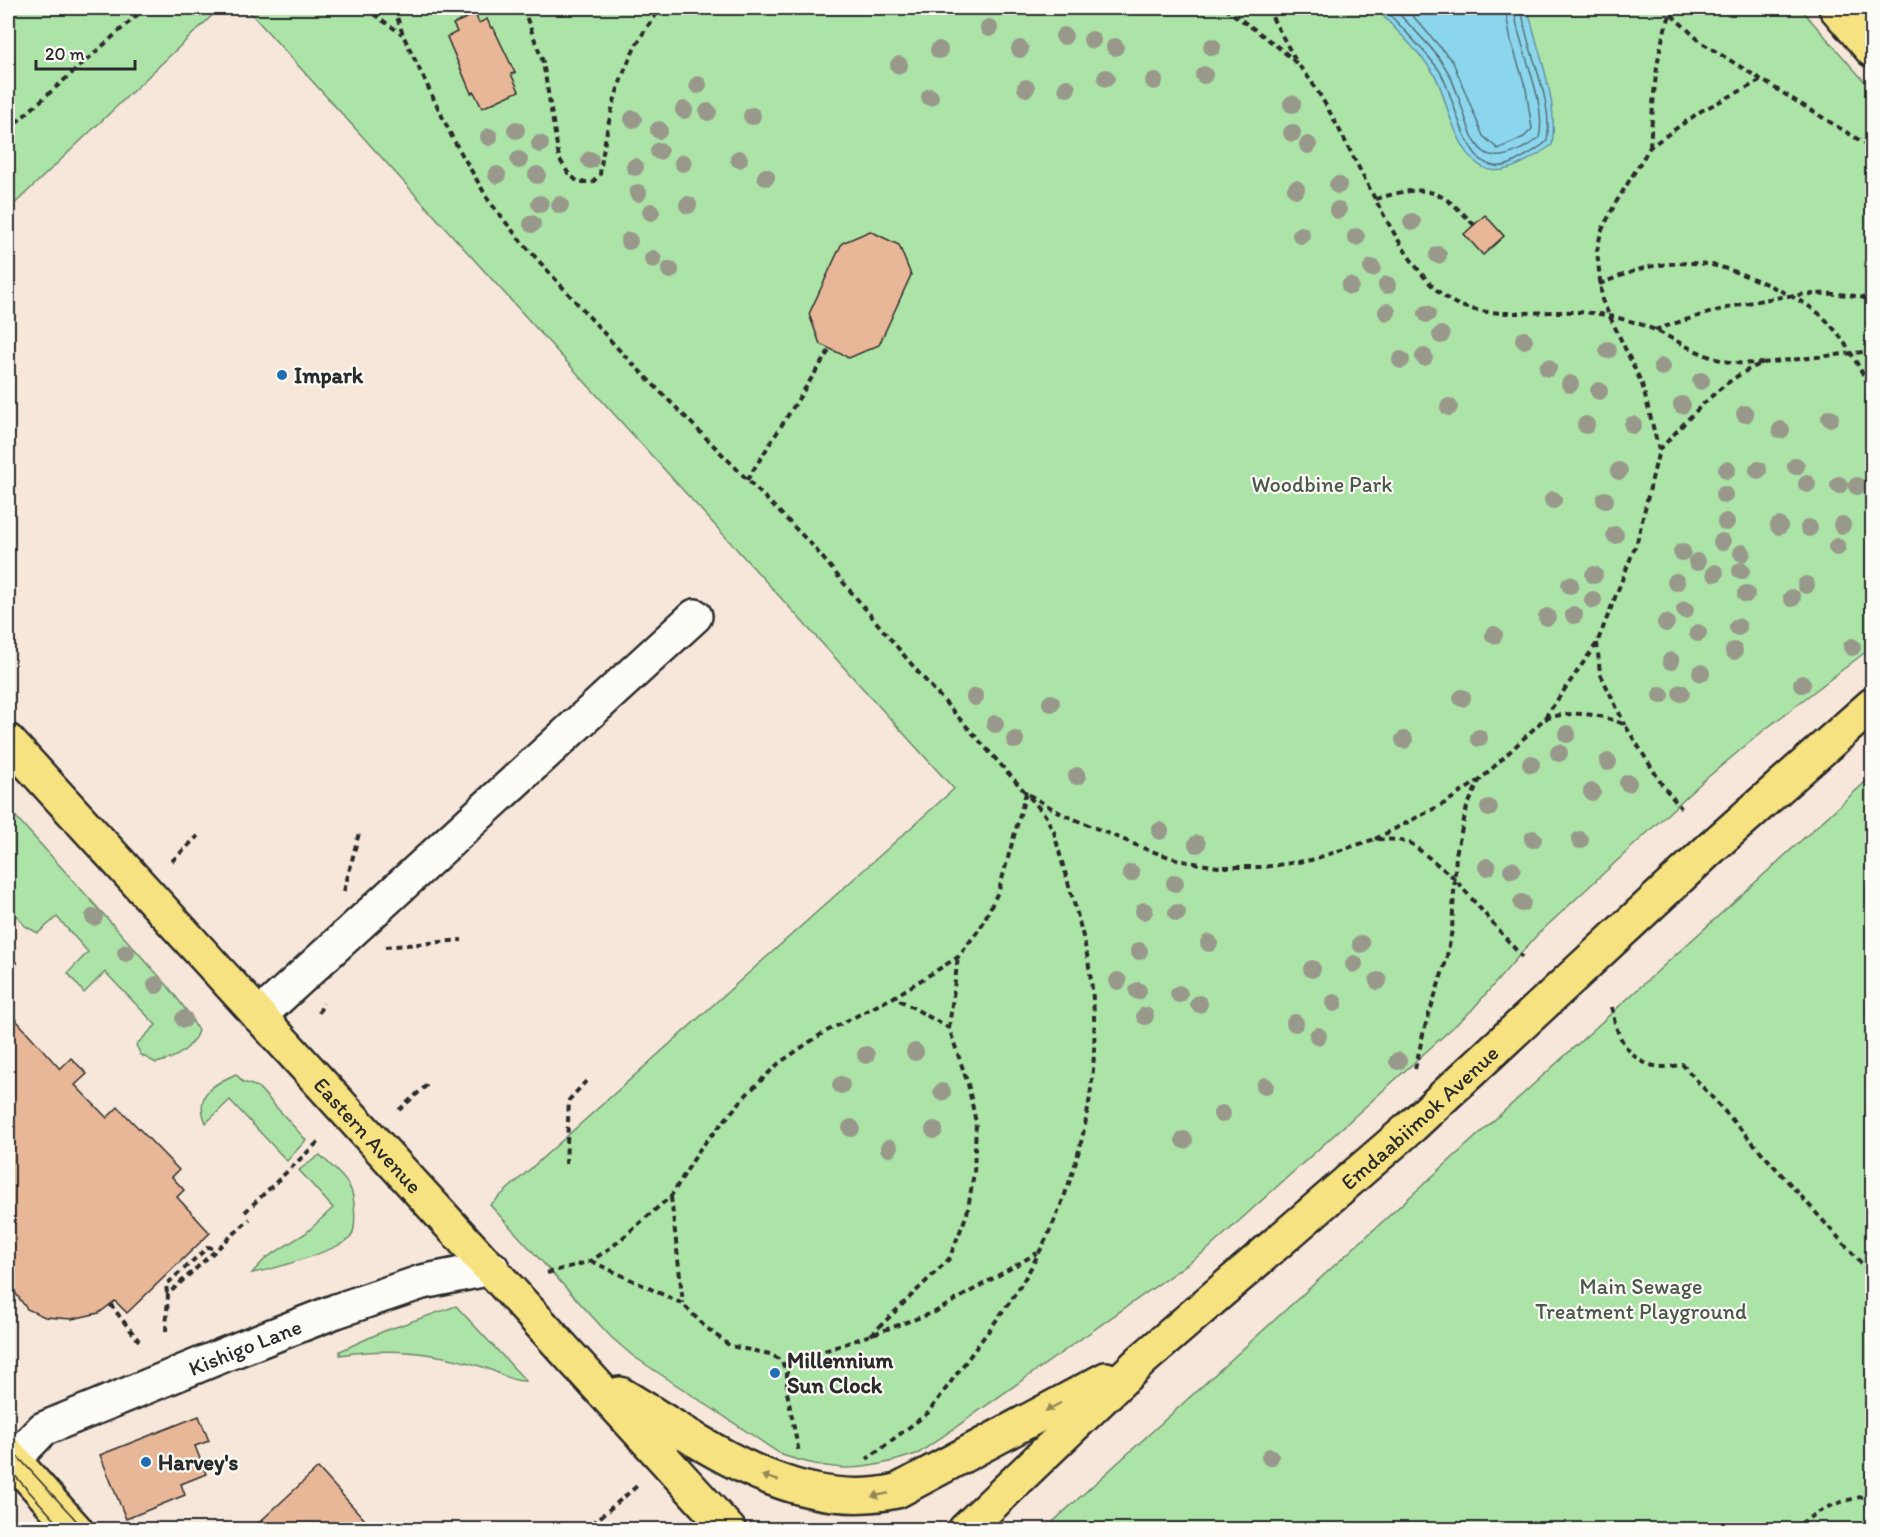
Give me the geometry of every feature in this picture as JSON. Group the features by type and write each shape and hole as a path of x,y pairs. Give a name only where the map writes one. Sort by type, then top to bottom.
{"main road":[{"path":"1836,8 1872,50"},
{"name":"Emdaabiimok Avenue","path":"965,1530 1142,1360 1412,1126 1711,848 1872,705"},
{"name":"Eastern Avenue","path":"8,741 729,1530"},
{"path":"589,1376 754,1473 826,1495 869,1497 897,1491 1142,1360"},
{"path":"10,1457 76,1530"}],"street":[{"path":"259,1016 695,616"},
{"name":"Kishigo Lane","path":"10,1457 43,1430 231,1352 336,1311 422,1282 492,1268"}],"path":[{"path":"8,130 145,8"},
{"path":"365,8 403,35"},
{"path":"394,8 403,35 453,140 489,201 553,279 606,336 812,545 918,672 1045,815 1054,832 1087,954 1092,1015 1092,1069 1082,1146 1073,1177 1038,1253 1012,1299 941,1398 912,1428 864,1461 864,1467"},
{"path":"523,8 531,24 543,62 559,158 568,173 578,182 593,182 600,174 612,110 623,78 636,47 652,19 662,8"},
{"path":"1225,8 1299,66"},
{"path":"1267,8 1299,66 1321,97 1376,199 1424,277 1443,295 1464,307 1608,315 1655,330 1688,348 1736,363 1763,363 1872,351"},
{"path":"1664,8 1702,43 1760,81 1872,148"},
{"path":"1650,147 1661,50 1665,26 1671,14"},
{"path":"1026,793 1073,819 1148,850 1182,861 1218,867 1264,867 1311,860 1375,839 1445,803 1479,781 1544,719 1597,643 1637,542 1659,450 1642,384 1608,315 1599,284 1597,251 1602,232 1615,204 1650,147 1701,111 1760,81"},
{"path":"1376,199 1399,192 1424,189 1444,196 1474,225"},
{"path":"1599,284 1659,265 1700,263 1714,265 1789,295 1823,317 1852,352 1872,391"},
{"path":"1655,330 1789,295 1841,293 1872,300"},
{"path":"747,480 830,349"},
{"path":"1659,450 1739,374 1763,363"},
{"path":"1597,643 1600,673 1625,725 1681,808"},
{"path":"1544,719 1569,713 1615,720 1625,725"},
{"path":"1415,1070 1424,1030 1446,961 1452,930 1453,877 1461,832 1479,781"},
{"path":"548,1273 591,1261 613,1246 671,1197 700,1149 747,1094 775,1066 823,1033 894,998 958,957 981,927 999,890 1026,793"},
{"path":"172,861 198,836"},
{"path":"1375,839 1398,840 1414,845 1453,877 1522,957"},
{"path":"379,947 462,940"},
{"path":"871,1335 949,1259 967,1214 974,1173 976,1123 968,1084 949,1028 958,957"},
{"path":"8,970 17,962"},
{"path":"319,1013 327,994"},
{"path":"894,998 949,1028"},
{"path":"1612,1007 1618,1036 1640,1062 1657,1068 1682,1064 1872,1275"},
{"path":"566,1164 569,1100 588,1079"},
{"path":"399,1110 427,1085"},
{"path":"245,1212 318,1142"},
{"path":"671,1197 683,1304"},
{"path":"166,1331 168,1294 250,1219"},
{"path":"785,1365 935,1312 1038,1253"},
{"path":"591,1261 683,1304 703,1325 729,1346 770,1354 785,1365 800,1457"},
{"path":"8,1301 15,1294"},
{"path":"110,1304 139,1341"},
{"path":"592,1524 637,1486"},
{"path":"1792,1530 1818,1510 1840,1500 1872,1495"}],"green space":[{"path":"8,8 220,8 8,210"},
{"name":"Woodbine Park","path":"246,8 1800,8 1872,90 1872,647 1763,731 1702,782 1537,935 1471,1011 1207,1250 919,1453 882,1464 850,1468 819,1465 782,1455 633,1356 611,1337 490,1205 954,789"},
{"name":"Main Sewage Treatment Playground","path":"1872,776 1872,1529 1045,1529"},
{"path":"8,808 167,985 189,1014 198,1031 182,1053 156,1063 141,1055 136,1045 156,1025 105,972 84,993 68,973 88,952 57,917 38,933 25,926 8,906"},
{"path":"236,1074 243,1082 258,1087 306,1140 287,1161 230,1100 206,1123 202,1105 204,1098 213,1087"},
{"path":"320,1155 343,1178 351,1191 355,1213 352,1235 341,1244 317,1254 252,1273 266,1258 306,1233 333,1208 299,1170"},
{"path":"456,1306 526,1381 515,1380 465,1362 412,1352 376,1351 340,1355 340,1351 384,1331"}],"water":[{"path":"1376,8 1528,8 1550,93 1552,145 1517,166 1503,170 1490,170 1479,165 1469,155 1459,139 1434,74 1414,48"}],"building":[{"path":"475,14 479,23 487,19 491,28 493,27 515,73 511,74 519,91 482,108 474,92 471,93 447,37 457,32 453,24"},
{"path":"1485,215 1504,236 1483,255 1464,234"},
{"path":"870,231 899,245 911,275 879,345 849,358 820,344 809,314 842,243"},
{"path":"8,1011 60,1069 71,1058 87,1074 75,1085 107,1118 118,1107 179,1170 172,1177 184,1190 177,1197 210,1233 127,1313 115,1301 99,1313 72,1319 45,1317 27,1309 8,1283"},
{"path":"199,1416 209,1441 195,1446 206,1474 181,1484 185,1495 126,1519 100,1455"},
{"path":"318,1468 374,1530 251,1530"}],"tram line":[{"path":"8,1446 85,1530"},
{"path":"8,1468 64,1530"}],"place":[{"name":"Impark","path":"282,375"},
{"name":"Millennium Sun Clock","path":"775,1373"},
{"name":"Harvey's","path":"146,1462"}]}
